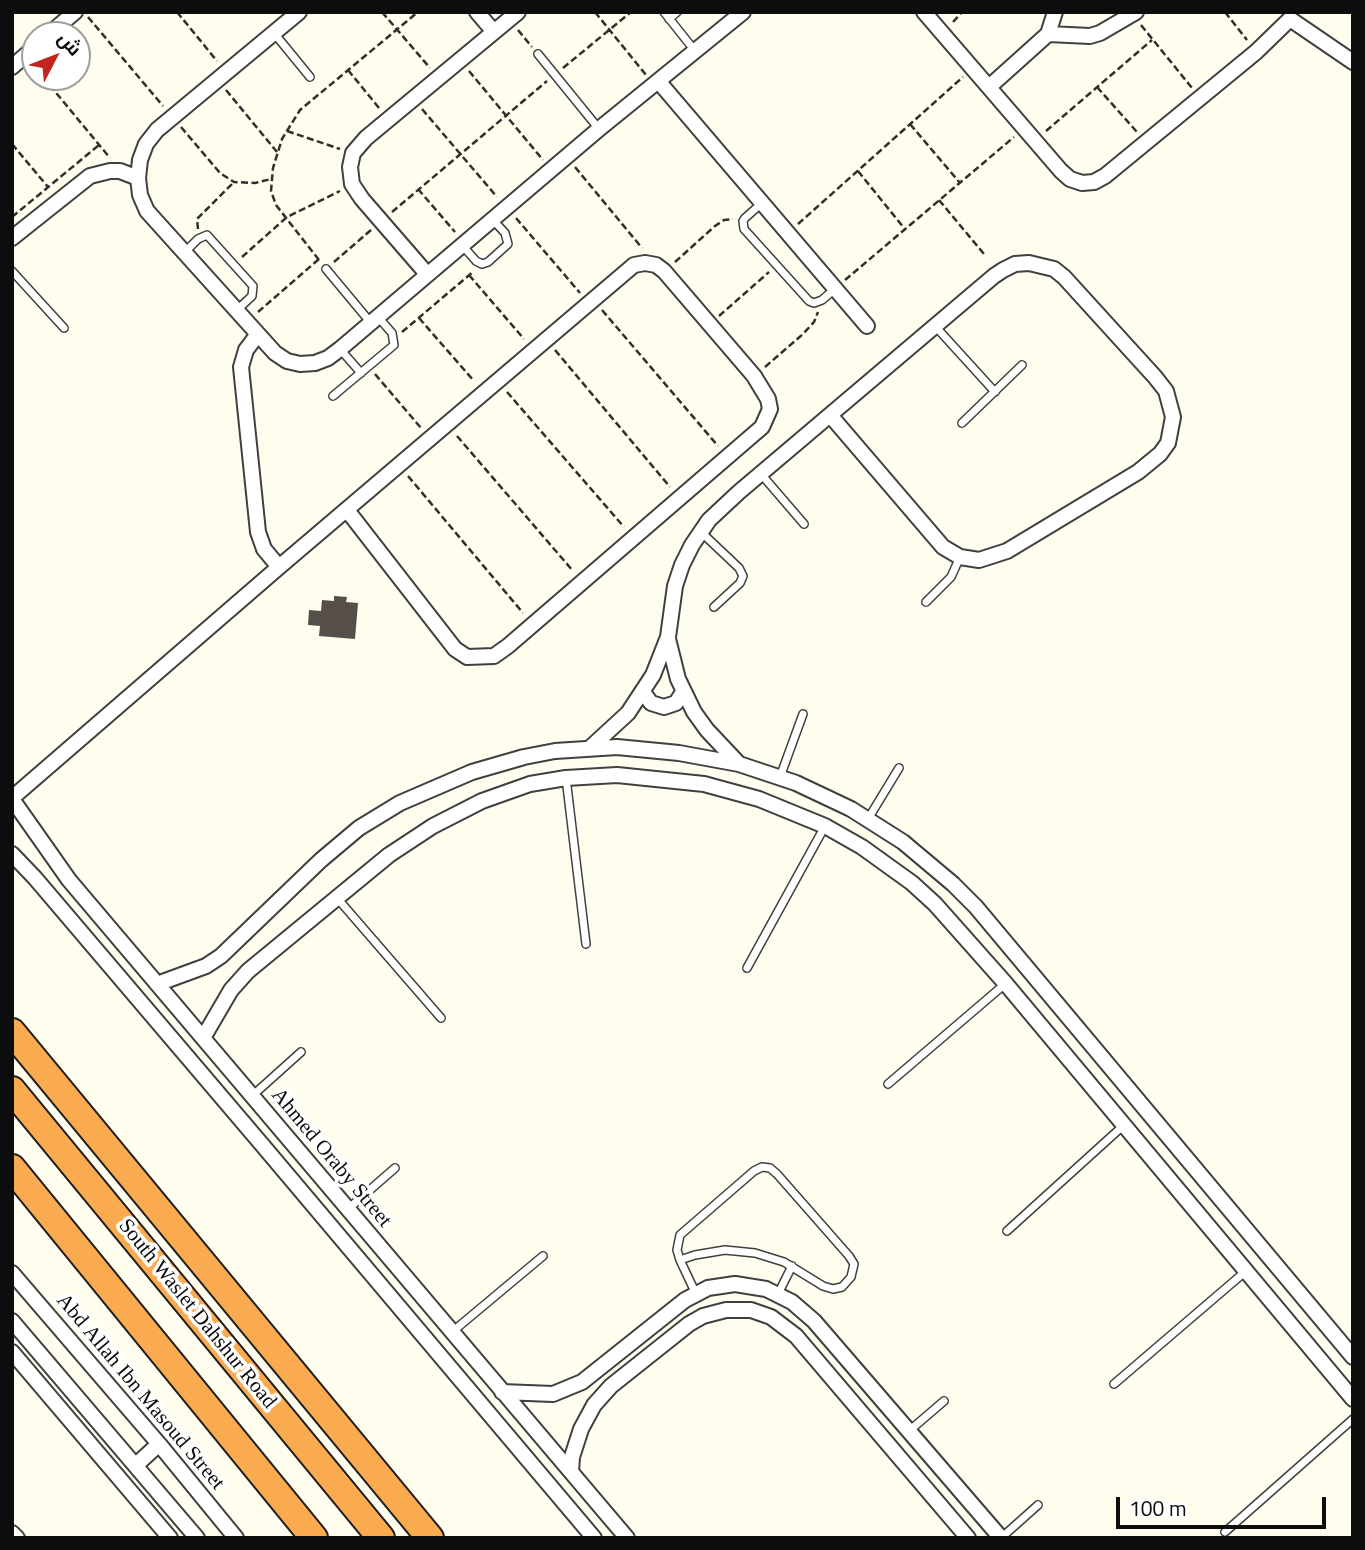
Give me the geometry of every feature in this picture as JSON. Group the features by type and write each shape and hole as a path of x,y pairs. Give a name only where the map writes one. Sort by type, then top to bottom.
{"highway":[{"path":"12,1032 430,1538"},
{"name":"South Waslet Dahshur Road","path":"12,1090 381,1538"},
{"path":"12,1168 314,1538"}],"street":[{"path":"60,17 75,12"},
{"path":"299,12 156,130 146,144 140,160 138,178 140,195 147,211 275,353 287,361 300,364 315,363 340,349 566,156 743,12"},
{"path":"477,12 494,32"},
{"path":"924,12 1061,171 1070,179 1082,183 1094,182 1105,176 1256,52 1292,15 1353,62"},
{"path":"989,87 1048,34 1055,12"},
{"path":"1048,34 1090,36 1134,13"},
{"path":"427,274 352,184 350,167 353,153 388,119 514,16"},
{"path":"657,83 867,326"},
{"path":"12,238 90,176 120,171 138,178"},
{"path":"590,748 628,713 643,692 662,656 668,637 675,586 682,565 701,532 722,506 935,326 1003,270 1028,262 1042,264 1054,269 1074,286 1166,391 1174,417 1168,443 1160,454 1138,472 1007,551 979,560 960,556 943,547 830,415"},
{"path":"12,799 279,567 634,265 645,263 660,268 754,376 768,399 767,419 762,426 634,539 494,656 467,657 455,649 347,510"},
{"path":"258,334 246,350 241,367 258,532 264,550 279,567"},
{"path":"668,637 673,665 683,692 707,730 739,764"},
{"path":"643,692 651,703 664,707 676,702 683,692"},
{"path":"157,984 214,961 359,828 400,803 447,782 497,764 555,751 590,748 649,749 739,764 824,795 869,819 903,842 953,884 976,907 1353,1357"},
{"path":"203,1038 238,981 389,855 457,813 530,784 566,778 617,775 704,784 759,799 825,826 871,853 919,890 956,925 1353,1399"},
{"name":"Ahmed Oraby Street","path":"12,799 62,872 627,1538"},
{"path":"12,854 594,1538"},
{"path":"1029,1011 1050,995"},
{"path":"264,1147 282,1132"},
{"name":"Abd Allah Ibn Masoud Street","path":"12,1273 236,1538"},
{"path":"502,1392 553,1394 582,1382 685,1300 719,1285 752,1285 778,1294 803,1310 1001,1538"},
{"path":"571,1472 580,1429 594,1405 611,1386 689,1324 703,1316 726,1310 751,1310 771,1317 796,1336 968,1538"},
{"path":"1299,1335 1320,1317"},
{"path":"15,1328 197,1538"},
{"path":"12,1352 170,1538"},
{"path":"135,1465 159,1444"},
{"path":"12,1533 17,1538"}],"lane":[{"path":"664,12 696,51"},
{"path":"670,19 677,12"},
{"path":"274,33 310,77"},
{"path":"538,54 599,129"},
{"path":"762,203 743,221 744,229 809,301 818,302 836,288"},
{"path":"463,244 477,261 482,264 488,262 508,244 505,233 492,219"},
{"path":"184,253 203,236 207,236 234,265 253,286 254,291 236,310"},
{"path":"326,269 394,339 394,345 333,396"},
{"path":"12,271 64,328"},
{"path":"935,326 995,392"},
{"path":"340,349 361,373"},
{"path":"962,424 1022,365"},
{"path":"760,473 804,524"},
{"path":"701,532 739,568 743,576 740,583 714,607"},
{"path":"926,602 951,577 960,556"},
{"path":"780,777 803,714"},
{"path":"869,819 899,768"},
{"path":"566,778 586,944"},
{"path":"747,968 825,826"},
{"path":"337,898 441,1018"},
{"path":"888,1084 1006,984"},
{"path":"252,1096 301,1052"},
{"path":"1007,1231 1124,1125"},
{"path":"680,1260 709,1252 740,1251 770,1256 833,1289 842,1287 854,1269 852,1260 840,1246 777,1174 766,1167 754,1171 683,1231 677,1245 680,1260 696,1294"},
{"path":"347,1210 395,1168"},
{"path":"452,1333 542,1256"},
{"path":"778,1294 792,1266"},
{"path":"1114,1384 1246,1271"},
{"path":"909,1431 944,1401"},
{"path":"1224,1532 1353,1419"},
{"path":"1001,1538 1038,1505"}],"path":[{"path":"177,12 277,152"},
{"path":"382,12 439,78"},
{"path":"418,12 300,110 277,152 271,191 276,205 326,269 631,12"},
{"path":"595,12 657,83"},
{"path":"1225,12 1256,52"},
{"path":"1134,13 1152,40 1200,98"},
{"path":"514,16 538,54"},
{"path":"1035,140 1152,40"},
{"path":"460,60 551,169"},
{"path":"788,233 973,69"},
{"path":"348,71 388,119"},
{"path":"1097,87 1146,142"},
{"path":"55,91 120,171"},
{"path":"910,124 960,183"},
{"path":"836,288 1024,128"},
{"path":"287,131 353,153"},
{"path":"12,144 48,187"},
{"path":"12,217 99,145"},
{"path":"566,156 660,268 724,220 743,221"},
{"path":"858,171 905,229"},
{"path":"203,236 197,227 197,219 234,182"},
{"path":"234,265 287,218 352,184"},
{"path":"418,189 463,244"},
{"path":"939,201 984,254"},
{"path":"247,322 319,260"},
{"path":"394,339 482,264"},
{"path":"710,324 777,266"},
{"path":"469,275 534,350"},
{"path":"593,300 727,457"},
{"path":"754,376 814,322 818,302"},
{"path":"419,317 484,393"},
{"path":"546,340 679,499"},
{"path":"369,366 431,439"},
{"path":"498,382 634,539"},
{"path":"448,425 583,582"},
{"path":"399,466 533,625"}],"building":[{"path":"334,596 347,597 346,602 358,603 355,639 319,636 320,626 308,625 309,610 321,611 322,600 334,601"}]}
